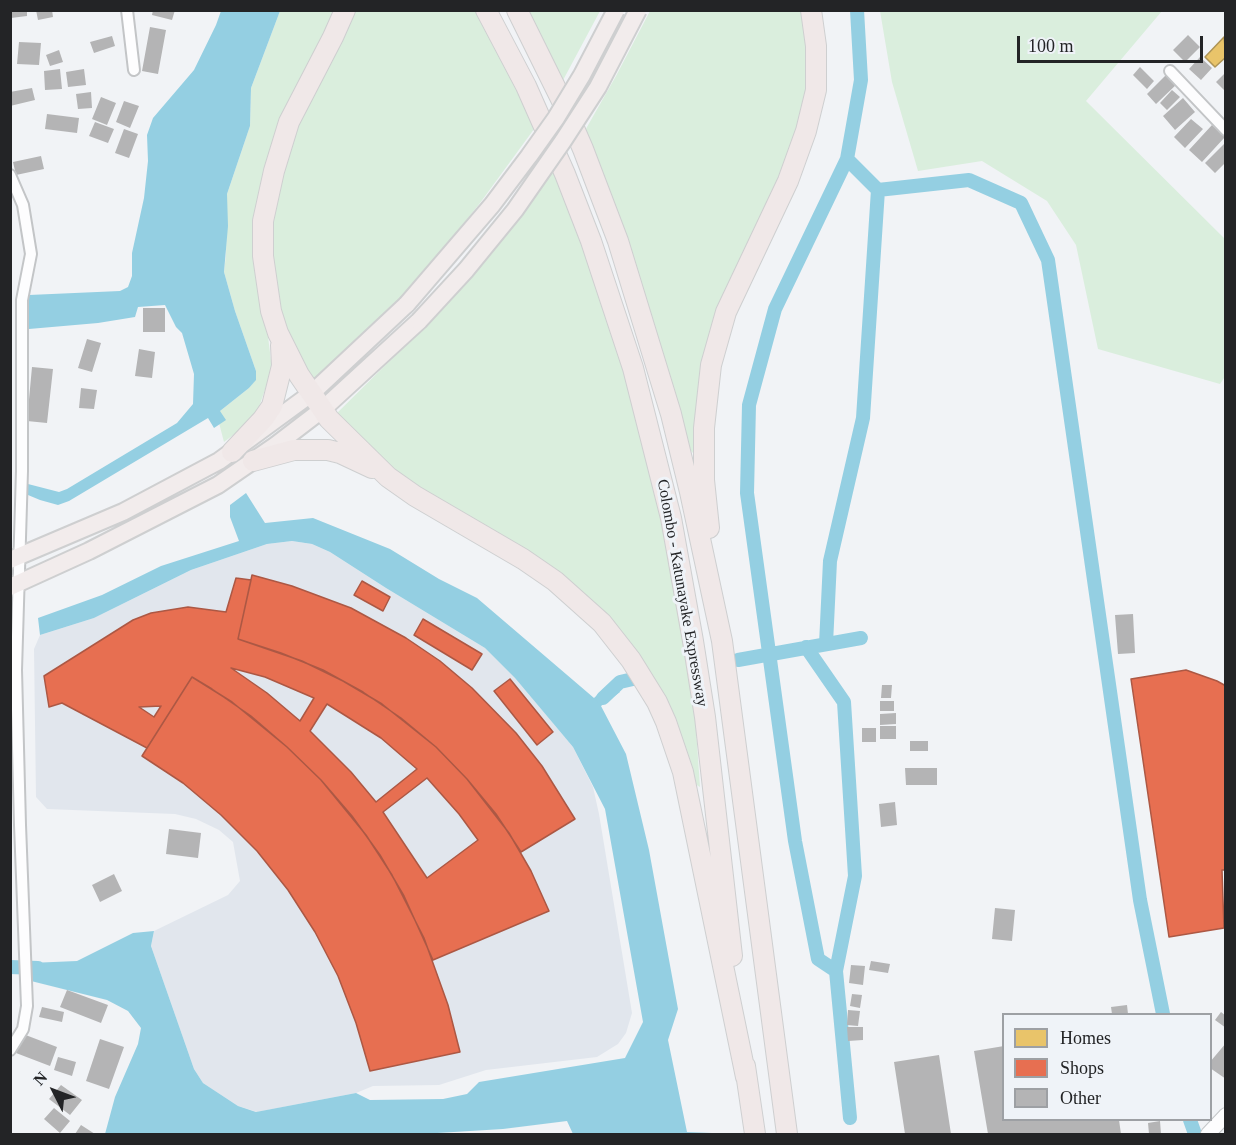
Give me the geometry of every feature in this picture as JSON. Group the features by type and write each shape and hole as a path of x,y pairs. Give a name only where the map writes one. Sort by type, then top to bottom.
{"highway":[{"path":"232,452 272,406 282,366 281,347 271,311 263,256 263,221 274,171 289,122 345,10"},
{"name":"Colombo - Katunayake Expressway","path":"486,10 526,86 591,241 633,368 671,518 705,717 746,1077 755,1134"},
{"name":"Colombo - Katunayake Expressway","path":"517,10 571,122 618,241 671,414 722,641 787,1134"},
{"path":"15,586 218,484 253,461 317,401 407,304 492,205 536,146 582,75 615,10"},
{"path":"16,558 123,512 219,461 317,401 419,321 466,270 515,210 564,141 598,87 638,10"},
{"path":"722,641 704,480 704,428 711,365 726,312 788,181 806,130 816,90 816,46 811,10"},
{"path":"278,333 293,366 329,418 388,477"},
{"path":"253,461 294,450 328,450 350,457 388,477 415,496 524,559 555,581 602,623 631,660 657,702 676,750 687,790 746,1077"}],"street":[{"path":"127,10 134,70"},
{"path":"1170,71 1226,130"},
{"path":"10,176 23,205 31,254 16,300 22,329 23,447 15,586 16,670 27,1006 23,1029 10,1050"},
{"path":"1208,1134 1226,1115"}],"shaded area":[{"path":"292,541 312,544 330,552 485,648 515,678 573,747 593,787 599,814 632,1013 626,1033 618,1044 597,1057 486,1070 439,1085 373,1086 356,1093 257,1112 238,1106 203,1083 194,1069 151,946 154,931 228,895 240,881 233,842 219,830 196,819 175,814 47,809 36,797 34,649 40,635 94,618 191,570 267,544"}],"green space":[{"path":"280,11 338,11 272,150 266,320 272,369 258,410 245,426 224,442 219,423 220,411 249,388 256,379 256,371 224,272 227,194 250,126 251,88"},
{"path":"351,11 478,11 537,125 427,270 316,381 309,381 284,330 272,271 272,203 295,130"},
{"path":"528,11 600,11 561,84"},
{"path":"650,11 803,11 805,20 809,76 801,126 702,380 695,422 695,455 691,451 654,323 628,244 583,134"},
{"path":"880,11 1162,11 1086,101 1225,239 1226,375 1220,384 1098,349 1076,245 1047,201 982,161 918,171 892,82"},
{"path":"556,163 644,424 693,686 700,787 695,784 621,635 395,478 333,417 423,328"}],"water":[{"path":"221,11 280,11 251,88 250,126 227,194 228,226 224,272 256,371 256,380 220,411 226,420 214,428 208,418 69,501 58,505 40,500 28,495 28,484 59,492 67,489 177,423 193,404 194,374 182,333 176,327 165,305 138,307 135,317 29,329 27,299 29,295 120,291 128,287 132,276 132,253 144,198 148,161 147,135 153,118 194,70"},
{"path":"246,493 265,523 313,518 390,549 439,579 477,598 594,698 611,682 620,692 601,706 626,754 649,850 678,1009 668,1040 687,1132 737,1134 573,1134 567,1121 503,1129 421,1134 105,1134 115,1097 138,1044 141,1028 128,1011 107,1000 31,981 30,963 77,961 133,933 154,931 151,946 194,1069 203,1083 238,1106 256,1112 356,1093 370,1100 443,1099 467,1094 479,1082 625,1058 643,1022 605,809 573,747 515,678 485,648 330,552 312,544 292,541 267,544 191,570 94,618 40,635 38,618 102,595 161,566 239,541 230,517 230,505"}],"building: Homes":[{"path":"1224,37 1226,57 1215,67 1205,57"}],"building: Shops":[{"path":"252,575 292,586 351,608 406,638 440,661 472,688 516,733 542,766 575,819 521,852 496,814 467,779 436,747 401,718 363,692 323,670 238,639"},
{"path":"236,578 251,580 238,639 302,661 343,681 382,704 436,747 467,779 509,833 531,871 549,911 433,960 404,896 380,855 352,816 321,780 287,747 251,716 212,689 192,677 147,748 62,703 49,707 44,676 133,620 151,613 188,607 226,612","holes":["231,668 265,677 314,698 300,721 267,693","327,704 381,738 417,769 376,802 351,772 310,731","161,706 154,717 139,707","427,778 459,814 478,840 427,878 383,812"]},
{"path":"362,581 390,597 383,611 354,595"},
{"path":"423,619 482,654 472,670 414,635"},
{"path":"1186,670 1226,686 1226,870 1222,870 1224,928 1169,937 1131,679"},
{"path":"192,677 232,702 287,747 321,780 366,835 392,875 424,938 448,1005 460,1052 370,1071 356,1023 338,976 315,932 288,890 257,851 221,815 183,783 142,756"},
{"path":"510,679 553,732 537,745 494,691"}],"building: Other":[{"path":"10,10 27,10 27,16 11,18"},
{"path":"36,10 52,10 53,17 38,20"},
{"path":"153,10 175,10 172,20 152,15"},
{"path":"150,27 166,30 158,74 142,71"},
{"path":"1188,35 1200,47 1185,62 1173,50"},
{"path":"112,36 115,46 94,53 90,42"},
{"path":"19,42 41,43 39,65 17,64"},
{"path":"59,50 63,62 50,66 46,55"},
{"path":"1200,57 1212,68 1201,80 1189,69"},
{"path":"1140,67 1154,81 1147,89 1133,75"},
{"path":"60,69 62,89 45,90 44,71"},
{"path":"84,69 86,85 68,87 66,72"},
{"path":"1226,72 1226,92 1216,82"},
{"path":"1168,73 1178,83 1156,104 1147,94"},
{"path":"32,88 35,100 10,106 10,92"},
{"path":"1172,90 1180,97 1167,110 1160,103"},
{"path":"91,92 92,108 78,109 76,94"},
{"path":"101,97 116,103 107,125 92,119"},
{"path":"1183,98 1195,112 1175,130 1163,116"},
{"path":"124,101 139,106 130,128 116,122"},
{"path":"47,114 79,118 77,133 45,129"},
{"path":"1191,119 1203,129 1185,148 1174,137"},
{"path":"95,122 114,129 108,143 89,136"},
{"path":"1212,125 1225,137 1202,162 1189,150"},
{"path":"124,129 138,134 129,158 115,153"},
{"path":"1226,142 1226,162 1215,173 1205,163"},
{"path":"41,156 44,169 16,175 13,162"},
{"path":"143,308 165,308 165,332 143,332"},
{"path":"87,339 101,343 92,372 78,368"},
{"path":"139,349 155,352 152,378 135,376"},
{"path":"32,367 53,369 47,423 27,421"},
{"path":"81,388 97,390 94,409 79,408"},
{"path":"1133,614 1135,653 1118,654 1115,615"},
{"path":"882,685 892,685 891,698 881,698"},
{"path":"880,701 894,701 894,711 880,711"},
{"path":"896,713 896,724 880,725 880,714"},
{"path":"880,726 896,726 896,739 880,739"},
{"path":"862,728 876,728 876,742 862,742"},
{"path":"910,741 928,741 928,751 910,751"},
{"path":"905,768 937,768 937,785 906,785"},
{"path":"895,802 897,825 881,827 879,804"},
{"path":"169,829 201,833 198,858 166,854"},
{"path":"114,874 122,891 100,902 92,885"},
{"path":"995,908 1015,910 1012,941 992,939"},
{"path":"871,961 890,964 888,973 869,970"},
{"path":"851,965 865,966 863,985 849,983"},
{"path":"67,990 108,1005 101,1023 60,1007"},
{"path":"852,994 862,995 860,1008 850,1006"},
{"path":"1127,1005 1128,1013 1112,1013 1111,1007"},
{"path":"42,1007 64,1012 62,1022 39,1017"},
{"path":"848,1010 860,1011 858,1026 847,1025"},
{"path":"1221,1012 1226,1016 1226,1028 1215,1020"},
{"path":"847,1027 863,1027 863,1040 848,1041"},
{"path":"23,1034 57,1047 50,1066 16,1053"},
{"path":"100,1039 124,1047 109,1089 86,1081"},
{"path":"1226,1043 1226,1079 1212,1069 1212,1060"},
{"path":"1002,1046 1002,1121 1119,1121 1121,1134 988,1134 974,1051"},
{"path":"939,1055 951,1134 905,1134 894,1062"},
{"path":"58,1057 76,1062 72,1076 54,1070"},
{"path":"61,1085 82,1100 70,1115 49,1099"},
{"path":"54,1108 70,1121 60,1133 44,1119"},
{"path":"1160,1121 1161,1134 1149,1134 1148,1123"},
{"path":"81,1125 95,1134 75,1134"}],"waterway":[{"path":"857,10 861,80 847,159 878,190 969,180 1021,203 1048,260 1140,900 1163,1013"},
{"path":"836,971 818,959 795,841 747,493 749,405 775,309 847,159"},
{"path":"826,644 830,561 863,418 878,190"},
{"path":"738,660 861,638"},
{"path":"806,647 844,702 855,876 836,971 850,1118"},
{"path":"603,698 620,682 633,679"},
{"path":"10,967 38,968"},
{"path":"1190,1121 1195,1134"}]}
